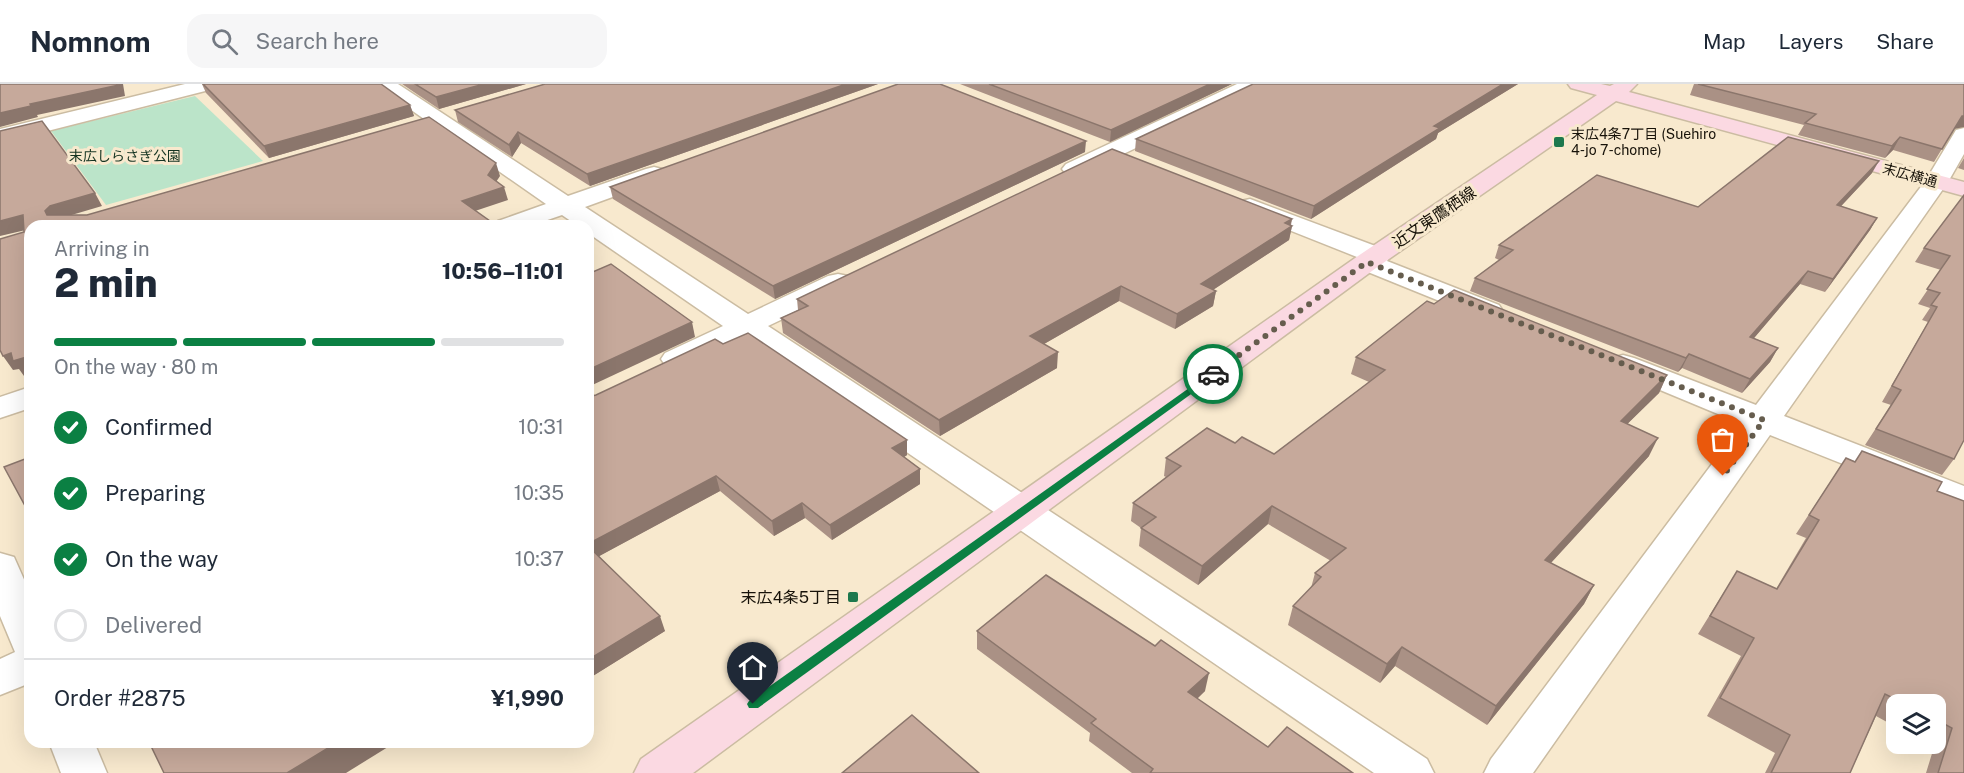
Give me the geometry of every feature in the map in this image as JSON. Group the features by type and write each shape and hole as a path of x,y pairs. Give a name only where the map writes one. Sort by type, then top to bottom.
{"street":[{"path":"0,136 210,84"},
{"path":"384,84 587,220"},
{"path":"1057,177 1253,84"},
{"name":"末広横通","path":"1578,84 1620,89 1950,185"},
{"name":"近文東鷹栖線","path":"657,773 1372,259 1620,89"},
{"path":"1507,773 1764,420 1950,185 1964,135"},
{"path":"1078,139 1144,165"},
{"path":"525,220 678,165"},
{"path":"1233,200 1510,319"},
{"path":"594,225 1411,773"},
{"path":"651,371 864,270"},
{"path":"1599,354 1964,500"},
{"path":"0,408 24,400"},
{"path":"0,567 24,626"},
{"path":"0,678 24,667"},
{"path":"74,748 84,773"}],"green space":[{"name":"末広しらさぎ公園","path":"195,96 263,161 106,205 51,131"}],"building":[{"path":"0,84 119,85 30,104 31,106 0,113"},
{"path":"203,84 381,84 410,105 264,146"},
{"path":"415,84 484,84 436,97"},
{"path":"545,84 846,84 587,174 518,132 509,145 455,110"},
{"path":"898,84 940,84 1086,141 773,286 610,187"},
{"path":"989,84 1210,84 1111,130"},
{"path":"1253,84 1503,84 1434,126 1440,128 1314,206 1136,139"},
{"path":"1698,84 1964,84 1964,116 1942,149 1900,137 1892,146 1805,123 1816,114"},
{"path":"429,117 496,163 488,175 504,187 462,201 489,220 24,220 24,232 23,215 0,221 0,131 42,121 95,193 50,206 45,211 47,215 87,215"},
{"path":"1788,137 1879,161 1837,205 1877,218 1833,279 1808,271 1750,337 1778,348 1750,379 1689,354 1686,358 1475,278 1513,250 1499,245 1597,175 1698,207"},
{"path":"1112,149 1292,219 1285,223 1292,226 1201,284 1216,291 1177,314 1121,286 1030,336 1058,352 939,420 781,318 808,306 797,299"},
{"path":"1964,195 1964,440 1954,459 1876,429 1901,390 1892,386 1937,307 1931,305 1940,293 1927,289 1950,256 1924,248"},
{"path":"24,232 24,358 13,361 11,353 3,356 0,350 0,239"},
{"path":"611,264 692,322 594,367 594,271"},
{"path":"1454,290 1667,375 1621,421 1658,438 1545,560 1594,585 1496,706 1402,647 1387,664 1293,606 1321,577 1315,573 1346,548 1272,506 1202,566 1141,528 1156,517 1133,503 1181,466 1166,458 1207,428 1235,443 1242,437 1274,454 1385,370 1356,357 1427,301 1434,304"},
{"path":"748,333 907,440 892,448 920,469 830,525 802,503 772,521 716,476 594,541 594,396 715,339 723,344"},
{"path":"1862,451 1942,482 1937,491 1964,501 1964,773 1938,773 1944,754 1946,754 1952,728 1946,725 1946,694 1885,694 1850,773 1771,773 1790,735 1720,698 1754,638 1710,616 1737,571 1777,589 1819,520 1809,515 1846,458 1855,462"},
{"path":"24,459 24,504 4,467"},
{"path":"594,552 660,616 594,656"},
{"path":"1046,575 1155,646 1161,640 1209,673 1188,692 1268,747 1287,727 1353,773 1150,773 1153,769 1091,723 1096,719 977,631"},
{"path":"912,715 979,773 842,773"},
{"path":"152,748 328,748 287,773 164,773"}],"way so far":[{"path":"1213,374 1367,262 1764,420 1723,476"}],"place":[{"name":"末広4条7丁目 (Suehiro 4-jo 7-chome)","path":"1559,142"},
{"name":"末広4条5丁目","path":"853,597"}],"route":[{"path":"753,704 1213,374"}]}
